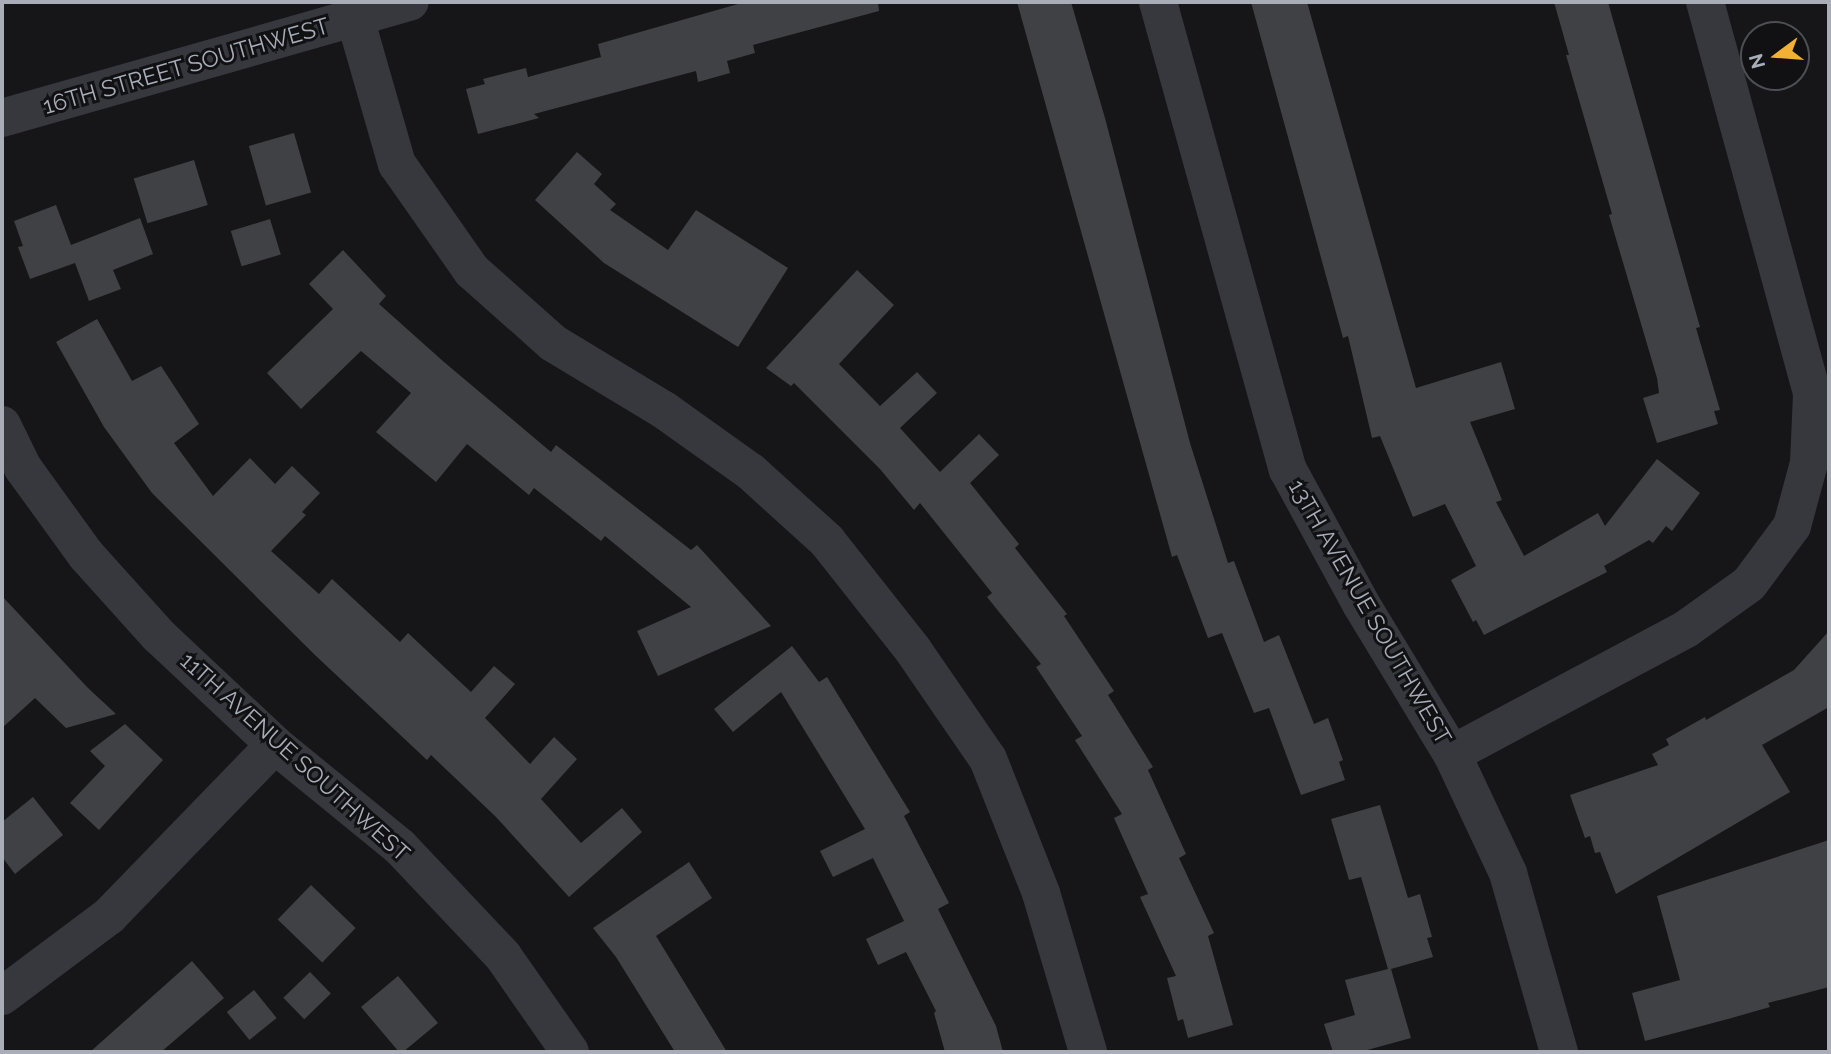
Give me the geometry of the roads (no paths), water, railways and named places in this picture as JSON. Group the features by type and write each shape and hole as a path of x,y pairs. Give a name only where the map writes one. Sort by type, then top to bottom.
{"street":[{"name":"16TH STREET SOUTHWEST","path":"2,118 410,2"},
{"name":"13TH AVENUE SOUTHWEST","path":"1158,2 1288,470 1361,604 1452,754 1508,873 1559,1052"},
{"path":"1452,754 1686,629 1749,584 1792,526 1809,463 1812,393 1705,2"},
{"path":"355,18 397,164 472,271 553,343 664,410 751,472 827,541 914,650 988,759 1041,893 1088,1052"},
{"name":"11TH AVENUE SOUTHWEST","path":"2,425 23,468 86,555 158,635 275,745 400,847 503,956 570,1052"},
{"path":"2,996 109,916 275,745"}]}
